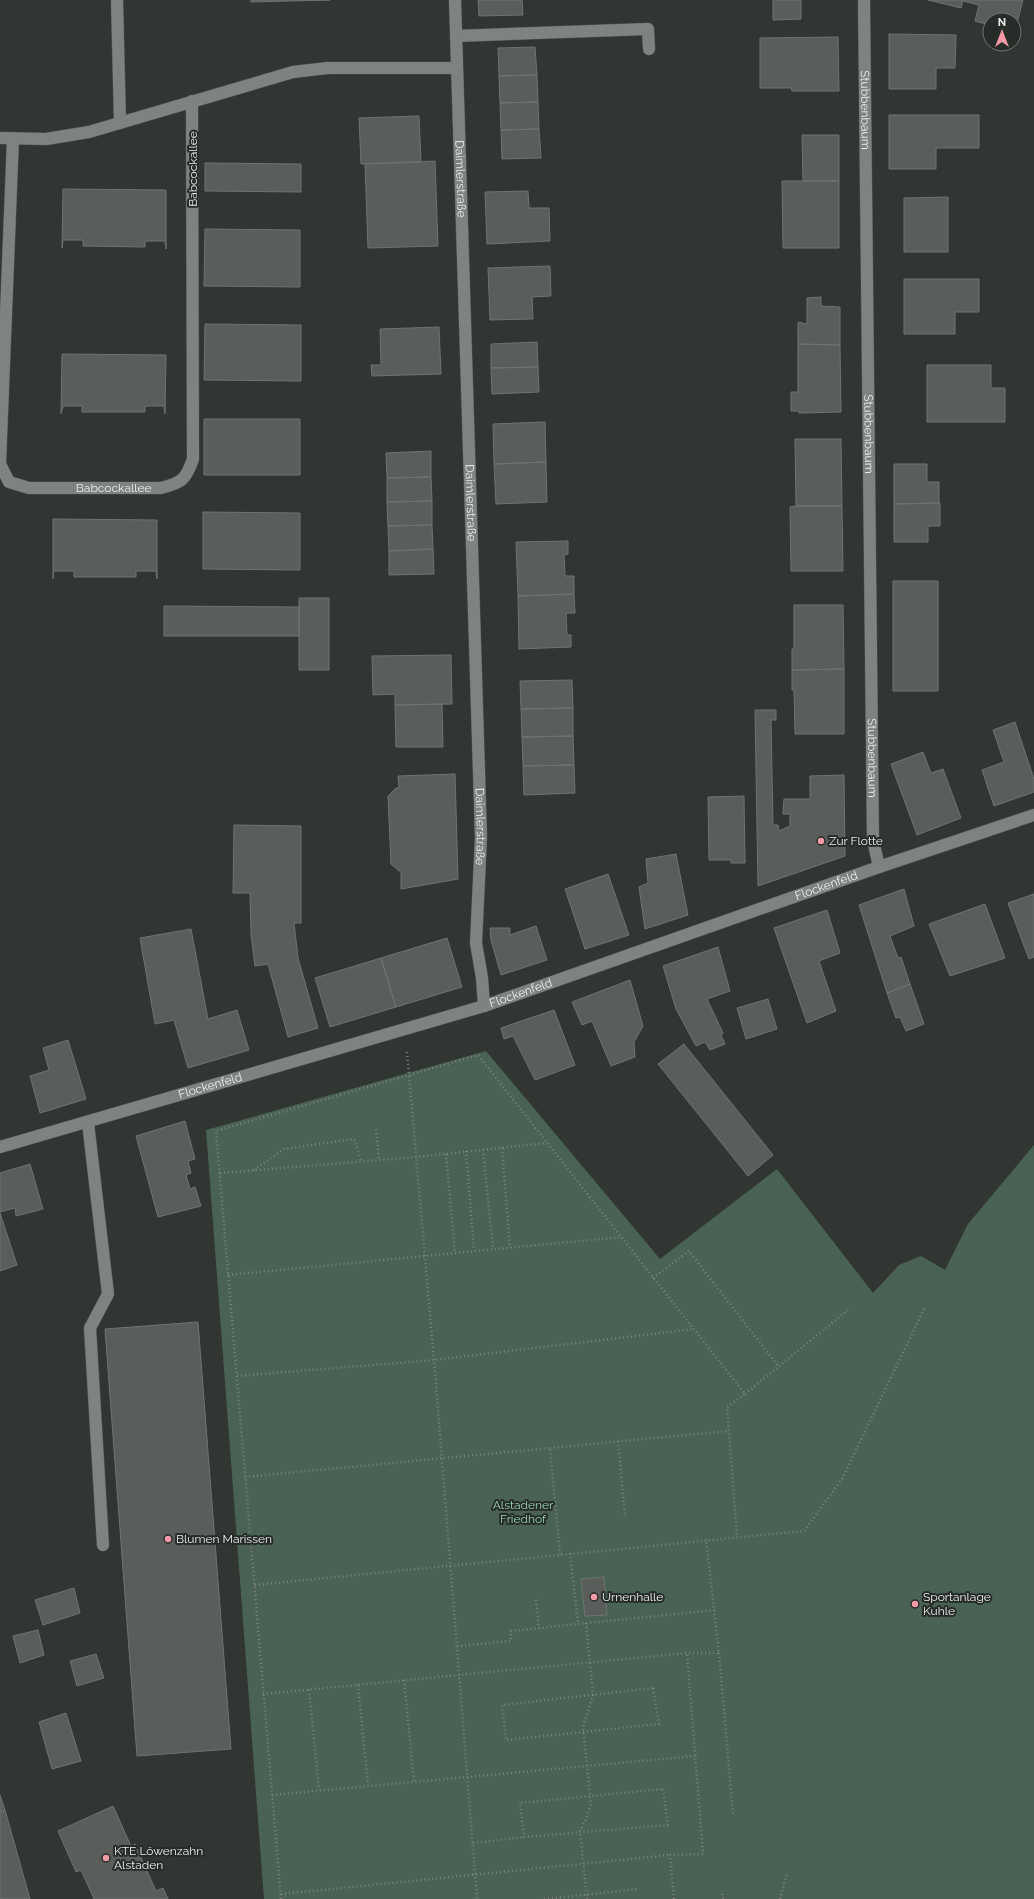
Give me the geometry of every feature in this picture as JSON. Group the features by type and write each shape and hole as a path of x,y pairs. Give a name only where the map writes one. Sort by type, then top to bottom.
{"street":[{"path":"117,0 120,123"},
{"name":"Daimlerstraße","path":"455,0 481,837 476,942 482,978 484,1006"},
{"name":"Stubbenbaum","path":"864,0 873,840 879,867"},
{"path":"456,36 648,29 649,49"},
{"path":"0,138 46,139 70,137 258,81 311,69 457,68"},
{"name":"Babcockallee","path":"13,138 0,464 9,482 29,488 160,488 174,485 184,479 189,471 193,459 192,101"},
{"name":"Flockenfeld","path":"0,1147 484,1006 879,867 1034,815"},
{"path":"88,1122 108,1294 90,1328 103,1545"}],"path":[{"path":"404,1030 434,1360 477,1899"},
{"path":"281,1899 216,1132 478,1055 745,1394"},
{"path":"376,1129 379,1159"},
{"path":"253,1170 284,1149 354,1139 361,1160"},
{"path":"220,1172 361,1160 416,1157 547,1143"},
{"path":"502,1148 510,1248"},
{"path":"483,1150 493,1249"},
{"path":"466,1152 474,1251"},
{"path":"446,1154 455,1253"},
{"path":"228,1275 621,1237"},
{"path":"653,1278 689,1251 778,1366"},
{"path":"255,1585 706,1539 804,1531 842,1479 925,1307"},
{"path":"737,1536 727,1407 848,1310"},
{"path":"237,1376 434,1360 694,1329"},
{"path":"245,1477 728,1431"},
{"path":"618,1442 626,1517"},
{"path":"550,1448 560,1554"},
{"path":"706,1539 720,1653 733,1814"},
{"path":"570,1553 578,1624"},
{"path":"536,1600 539,1628"},
{"path":"457,1646 511,1641 511,1631 715,1610"},
{"path":"586,1623 593,1695 583,1727 591,1804 580,1831 582,1864 587,1899"},
{"path":"264,1694 687,1653 720,1653"},
{"path":"281,1894 670,1855 703,1854 687,1653"},
{"path":"404,1680 414,1781"},
{"path":"358,1685 368,1785"},
{"path":"653,1688 659,1724 506,1740 502,1705 593,1695 653,1688"},
{"path":"309,1690 319,1790"},
{"path":"272,1795 695,1756"},
{"path":"473,1843 580,1831 668,1825 663,1789 520,1803 524,1837"},
{"path":"670,1855 674,1899"},
{"path":"780,1899 787,1873"},
{"path":"544,1899 639,1889"},
{"path":"722,1894 723,1899"}],"green space":[{"name":"Alstadener Friedhof","path":"486,1051 660,1259 777,1169 873,1293 899,1265 921,1256 945,1270 968,1224 1034,1145 1034,1899 264,1899 206,1130"}],"building":[{"path":"251,0 330,0 251,2"},
{"path":"478,0 522,0 523,15 479,16"},
{"path":"773,0 801,0 801,19 773,20"},
{"path":"928,0 963,0 961,8"},
{"path":"1023,0 1020,12 982,12 982,23 975,21 979,5 963,1"},
{"path":"889,34 956,35 955,68 936,68 936,89 889,89"},
{"path":"838,37 839,91 792,91 791,88 760,88 760,38"},
{"path":"535,47 537,75 499,76 498,48"},
{"path":"537,75 538,102 500,103 499,76"},
{"path":"538,102 539,129 501,130 500,103"},
{"path":"889,115 979,115 979,148 936,148 936,169 889,169"},
{"path":"419,116 421,162 361,164 359,118"},
{"path":"539,129 541,158 502,159 501,130"},
{"path":"802,135 839,135 839,181 803,181"},
{"path":"435,161 438,246 368,248 365,164"},
{"path":"205,163 301,164 301,192 205,191"},
{"path":"782,181 839,181 839,248 783,248"},
{"path":"63,189 166,190 166,249 165,241 145,241 145,247 83,246 83,240 63,240 62,248"},
{"path":"528,191 529,208 549,208 550,241 487,244 485,192"},
{"path":"948,197 948,252 904,252 904,198"},
{"path":"205,229 300,230 300,287 204,286"},
{"path":"550,266 551,296 532,297 533,319 490,320 488,268"},
{"path":"904,279 979,279 979,312 955,312 955,334 904,334"},
{"path":"821,297 821,306 840,307 840,345 798,344 798,322 807,324 807,298"},
{"path":"205,324 301,325 301,381 204,380"},
{"path":"439,327 441,374 372,376 371,365 381,365 380,329"},
{"path":"537,342 538,367 491,368 491,344"},
{"path":"798,344 840,345 841,412 799,413 799,411 791,411 791,392 798,392"},
{"path":"62,354 166,355 165,414 164,406 145,406 145,412 82,412 82,406 63,406 61,414"},
{"path":"927,365 991,365 991,388 1005,388 1005,422 927,422"},
{"path":"538,367 539,392 492,394 491,368"},
{"path":"204,419 300,419 300,475 204,475"},
{"path":"545,422 546,462 494,464 493,424"},
{"path":"795,439 841,439 842,506 796,506"},
{"path":"431,451 431,477 387,478 386,453"},
{"path":"546,462 547,502 496,504 494,464"},
{"path":"894,464 927,464 927,482 939,482 939,503 894,504"},
{"path":"431,477 432,501 387,502 387,478"},
{"path":"432,501 432,525 388,526 387,502"},
{"path":"940,503 940,526 928,526 928,542 894,542 894,504"},
{"path":"842,506 843,571 791,571 790,507"},
{"path":"203,512 300,513 300,570 203,569"},
{"path":"53,519 157,520 157,579 156,571 136,571 136,577 74,577 74,571 54,571 53,579"},
{"path":"432,525 433,549 389,551 388,526"},
{"path":"568,541 568,554 564,555 565,576 574,576 574,594 518,596 516,542"},
{"path":"433,549 434,574 389,575 389,551"},
{"path":"893,581 938,581 938,691 893,691"},
{"path":"574,594 575,613 566,613 567,635 571,635 571,647 519,649 518,596"},
{"path":"299,598 329,598 329,670 299,670"},
{"path":"794,605 843,605 844,669 792,670 792,649 794,649"},
{"path":"164,606 299,607 299,636 164,636"},
{"path":"451,655 452,704 395,705 395,694 373,695 372,656"},
{"path":"844,669 844,734 795,734 792,670"},
{"path":"572,680 573,708 521,709 520,681"},
{"path":"442,704 443,747 396,747 395,705"},
{"path":"573,708 573,736 522,737 521,709"},
{"path":"755,710 776,710 776,720 771,720 773,825 778,825 779,831 790,826 790,814 783,814 784,799 810,799 810,776 844,775 845,856 758,886"},
{"path":"1015,722 1034,779 1034,792 994,806 982,770 1004,762 993,730"},
{"path":"573,736 574,765 523,766 522,737"},
{"path":"923,752 931,773 943,769 961,818 917,835 891,764"},
{"path":"574,765 575,793 524,795 523,766"},
{"path":"455,774 458,879 401,889 401,871 391,864 388,796 396,788 399,788 398,776"},
{"path":"744,796 745,863 731,863 731,860 709,860 708,797"},
{"path":"234,825 301,826 301,923 294,923 298,958 318,1028 288,1037 268,964 255,966 251,935 250,893 233,893"},
{"path":"676,854 688,915 645,929 639,887 648,883 646,859"},
{"path":"608,874 629,935 585,949 565,889"},
{"path":"904,889 914,926 890,936 898,958 901,957 910,984 887,993 859,905"},
{"path":"1034,894 1034,957 1029,959 1008,903"},
{"path":"985,904 1005,958 950,976 929,924"},
{"path":"827,910 840,953 819,961 836,1011 807,1023 774,928"},
{"path":"536,926 547,960 501,975 491,940 490,928 510,928 510,935"},
{"path":"191,929 208,1019 237,1010 249,1050 188,1068 174,1020 155,1024 140,938"},
{"path":"447,938 462,987 396,1007 381,958"},
{"path":"718,947 730,991 707,999 723,1033 721,1035 725,1044 710,1050 705,1042 696,1046 676,1009 663,966"},
{"path":"381,958 396,1007 330,1027 315,978"},
{"path":"630,980 643,1026 634,1042 635,1057 611,1066 592,1021 582,1025 572,1002"},
{"path":"910,984 924,1024 906,1031 900,1017 896,1018 887,993"},
{"path":"768,999 777,1029 746,1039 737,1008"},
{"path":"554,1010 575,1065 535,1080 513,1036 504,1039 501,1028"},
{"path":"68,1040 86,1099 40,1113 30,1076 49,1070 43,1048"},
{"path":"684,1044 773,1155 748,1176 658,1064"},
{"path":"185,1121 195,1159 188,1161 191,1173 186,1175 190,1189 195,1187 201,1206 158,1217 136,1136"},
{"path":"30,1164 43,1209 16,1216 15,1208 0,1212 0,1173"},
{"path":"0,1213 17,1265 0,1271"},
{"name":"Blumen Marissen","path":"198,1322 231,1749 137,1756 105,1329"},
{"name":"Urnenhalle","path":"604,1577 607,1615 585,1616 581,1579"},
{"path":"74,1588 80,1613 43,1625 35,1600"},
{"path":"38,1630 44,1655 20,1663 13,1636"},
{"path":"96,1654 104,1678 77,1686 70,1661"},
{"path":"66,1713 81,1761 52,1769 39,1722"},
{"path":"0,1795 5,1810 0,1812"},
{"name":"KTE Löwenzahn Alstaden","path":"113,1806 131,1846 135,1844 156,1891 163,1888 168,1899 94,1899 81,1870 76,1872 58,1831"},
{"path":"5,1810 30,1899 0,1899 0,1812"}],"place":[{"name":"Zur Flotte","path":"821,841"},
{"name":"Blumen Marissen","path":"168,1539"},
{"name":"Urnenhalle","path":"594,1597"},
{"name":"Sportanlage Kuhle","path":"915,1604"},
{"name":"KTE Löwenzahn Alstaden","path":"106,1858"}]}
